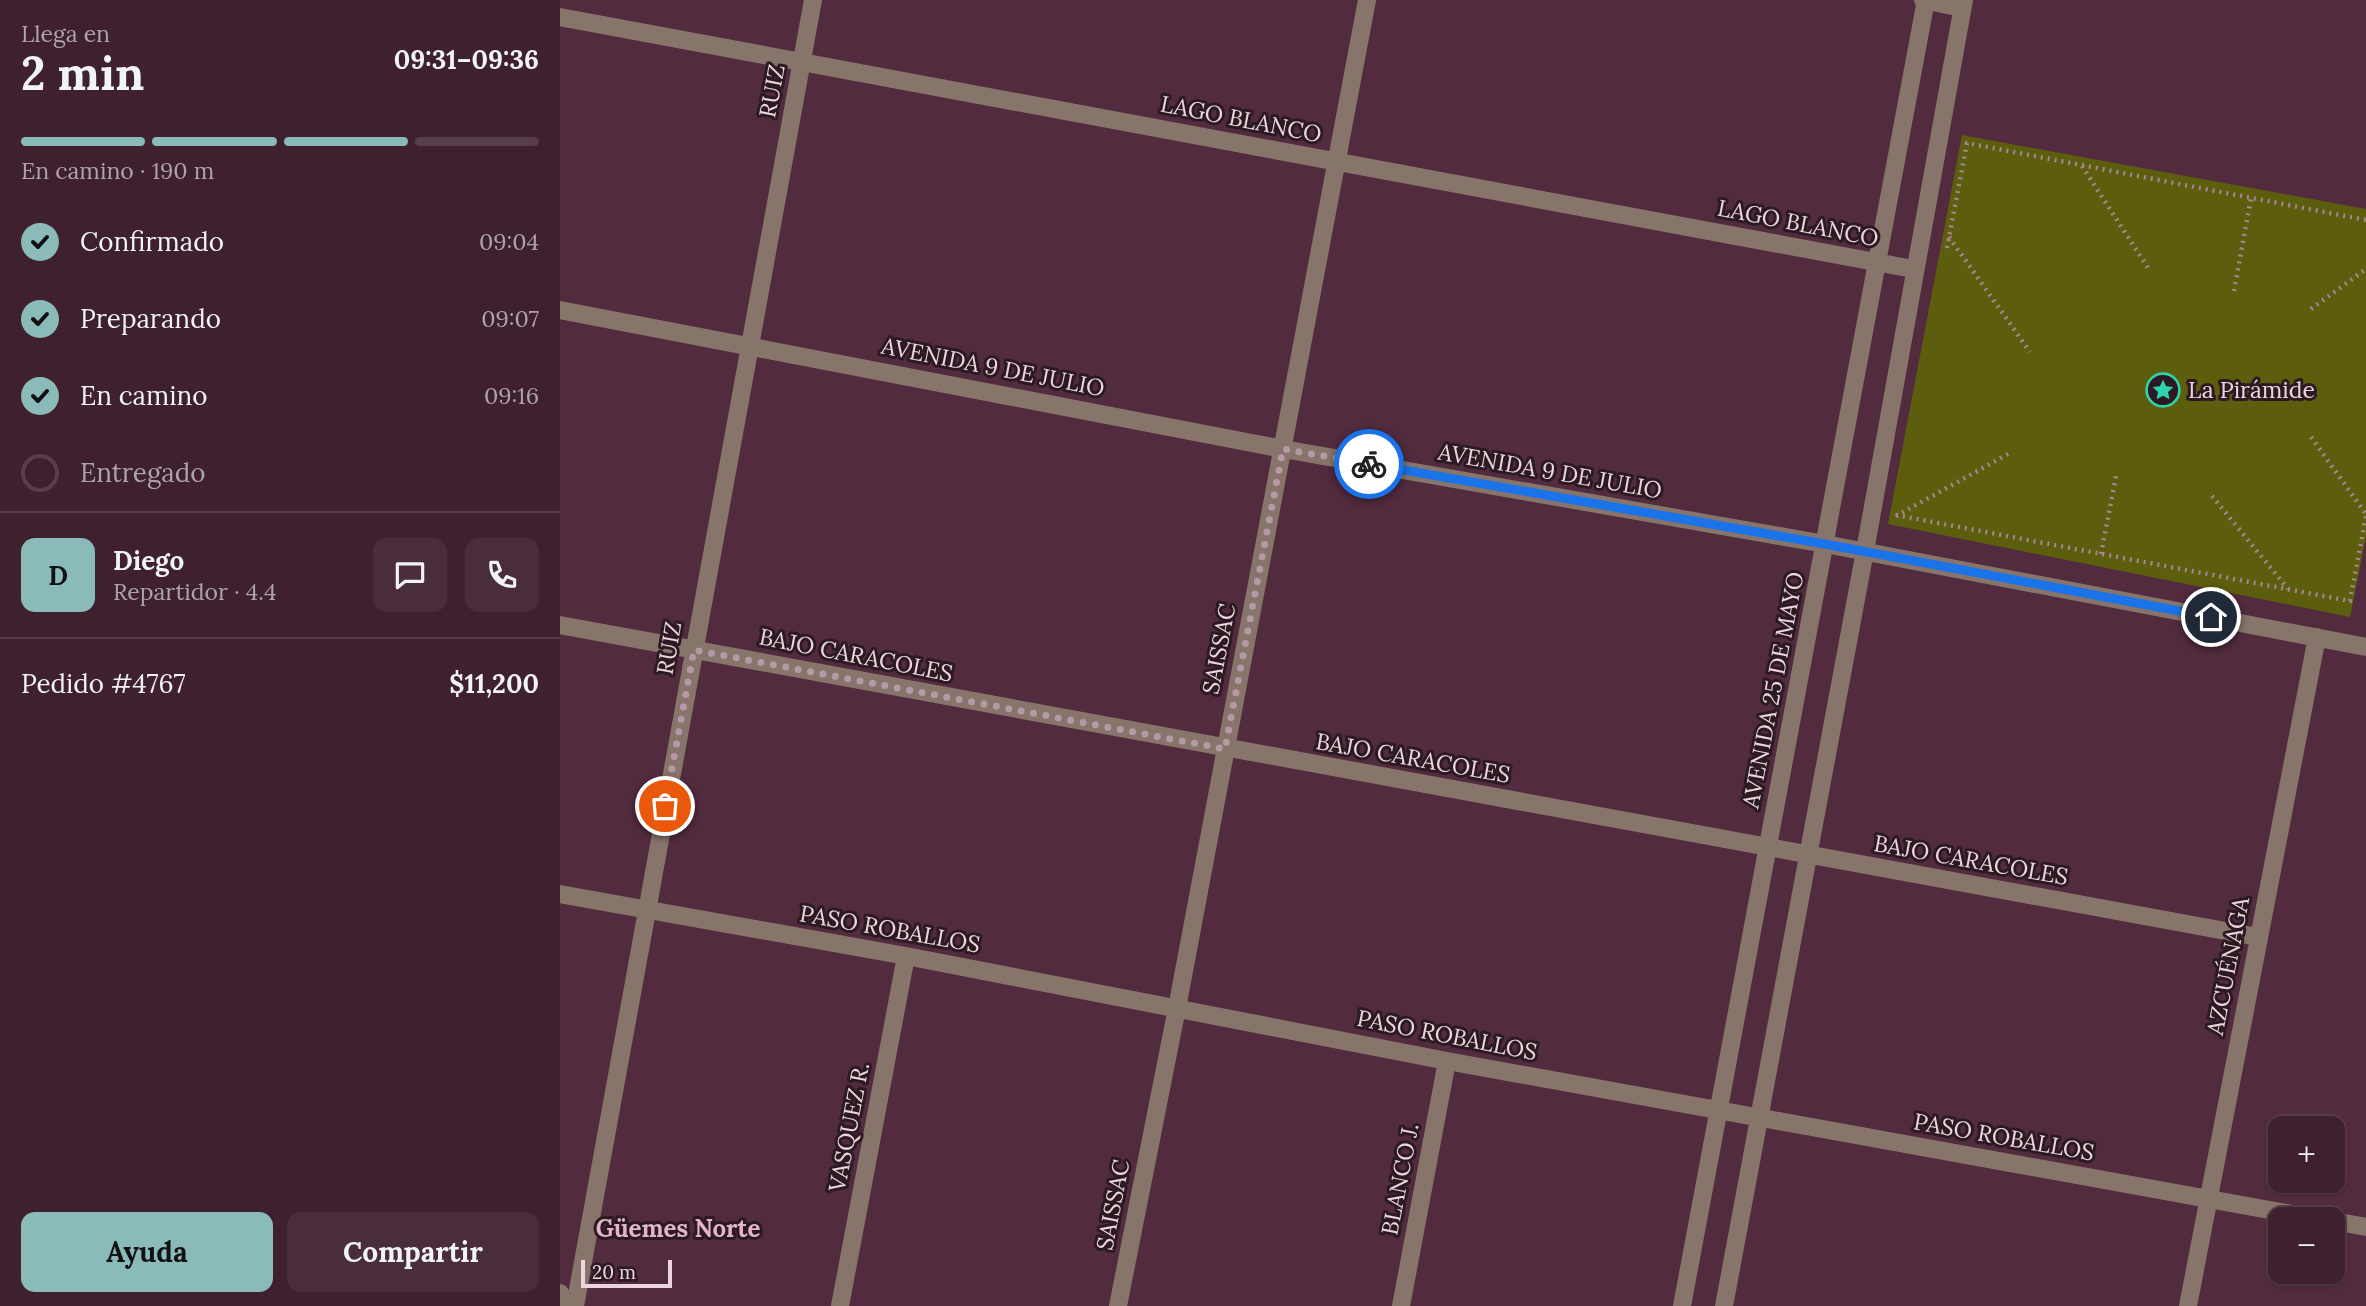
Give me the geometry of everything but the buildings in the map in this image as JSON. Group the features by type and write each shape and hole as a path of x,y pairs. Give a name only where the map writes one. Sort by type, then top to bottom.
{"street":[{"name":"RUIZ","path":"575,1306 813,0"},
{"name":"SAISSAC","path":"1118,1306 1177,1009 1367,0"},
{"path":"1724,1306 1865,551 1913,269 1963,4 1925,0"},
{"name":"AVENIDA 25 DE MAYO","path":"1682,1306 1925,0"},
{"name":"LAGO BLANCO","path":"560,17 1913,269"},
{"name":"AVENIDA 9 DE JULIO","path":"560,310 1283,449 1865,551 2366,646"},
{"name":"BAJO CARACOLES","path":"560,625 2258,937"},
{"name":"AZCUÉNAGA","path":"2188,1306 2317,636"},
{"name":"PASO ROBALLOS","path":"560,894 906,956 1447,1061 2268,1209"},
{"name":"VASQUEZ R.","path":"840,1306 906,956"},
{"name":"BLANCO J.","path":"1401,1306 1447,1061"},
{"path":"2345,1223 2366,1227"},
{"path":"560,1293 566,1306"}],"path":[{"path":"1947,250 1967,143 2366,220"},
{"path":"2082,166 2150,271"},
{"path":"2234,291 2251,198"},
{"path":"1949,236 2030,352"},
{"path":"2311,309 2366,270"},
{"path":"1896,516 2350,601 2366,515 2311,438"},
{"path":"1896,516 2010,453"},
{"path":"2101,554 2116,476"},
{"path":"2212,496 2289,590"},
{"path":"1896,516 1899,503"}],"shaded area":[{"path":"1962,135 2366,209 2366,536 2350,617 1888,524"}],"way so far":[{"path":"665,806 694,650 1225,749 1283,449 1369,464"}],"place":[{"name":"La Pirámide","path":"2163,390"}],"district":[{"name":"Güemes Norte","path":"678,1229"}],"route":[{"path":"1369,464 1825,544 2211,617"}]}
